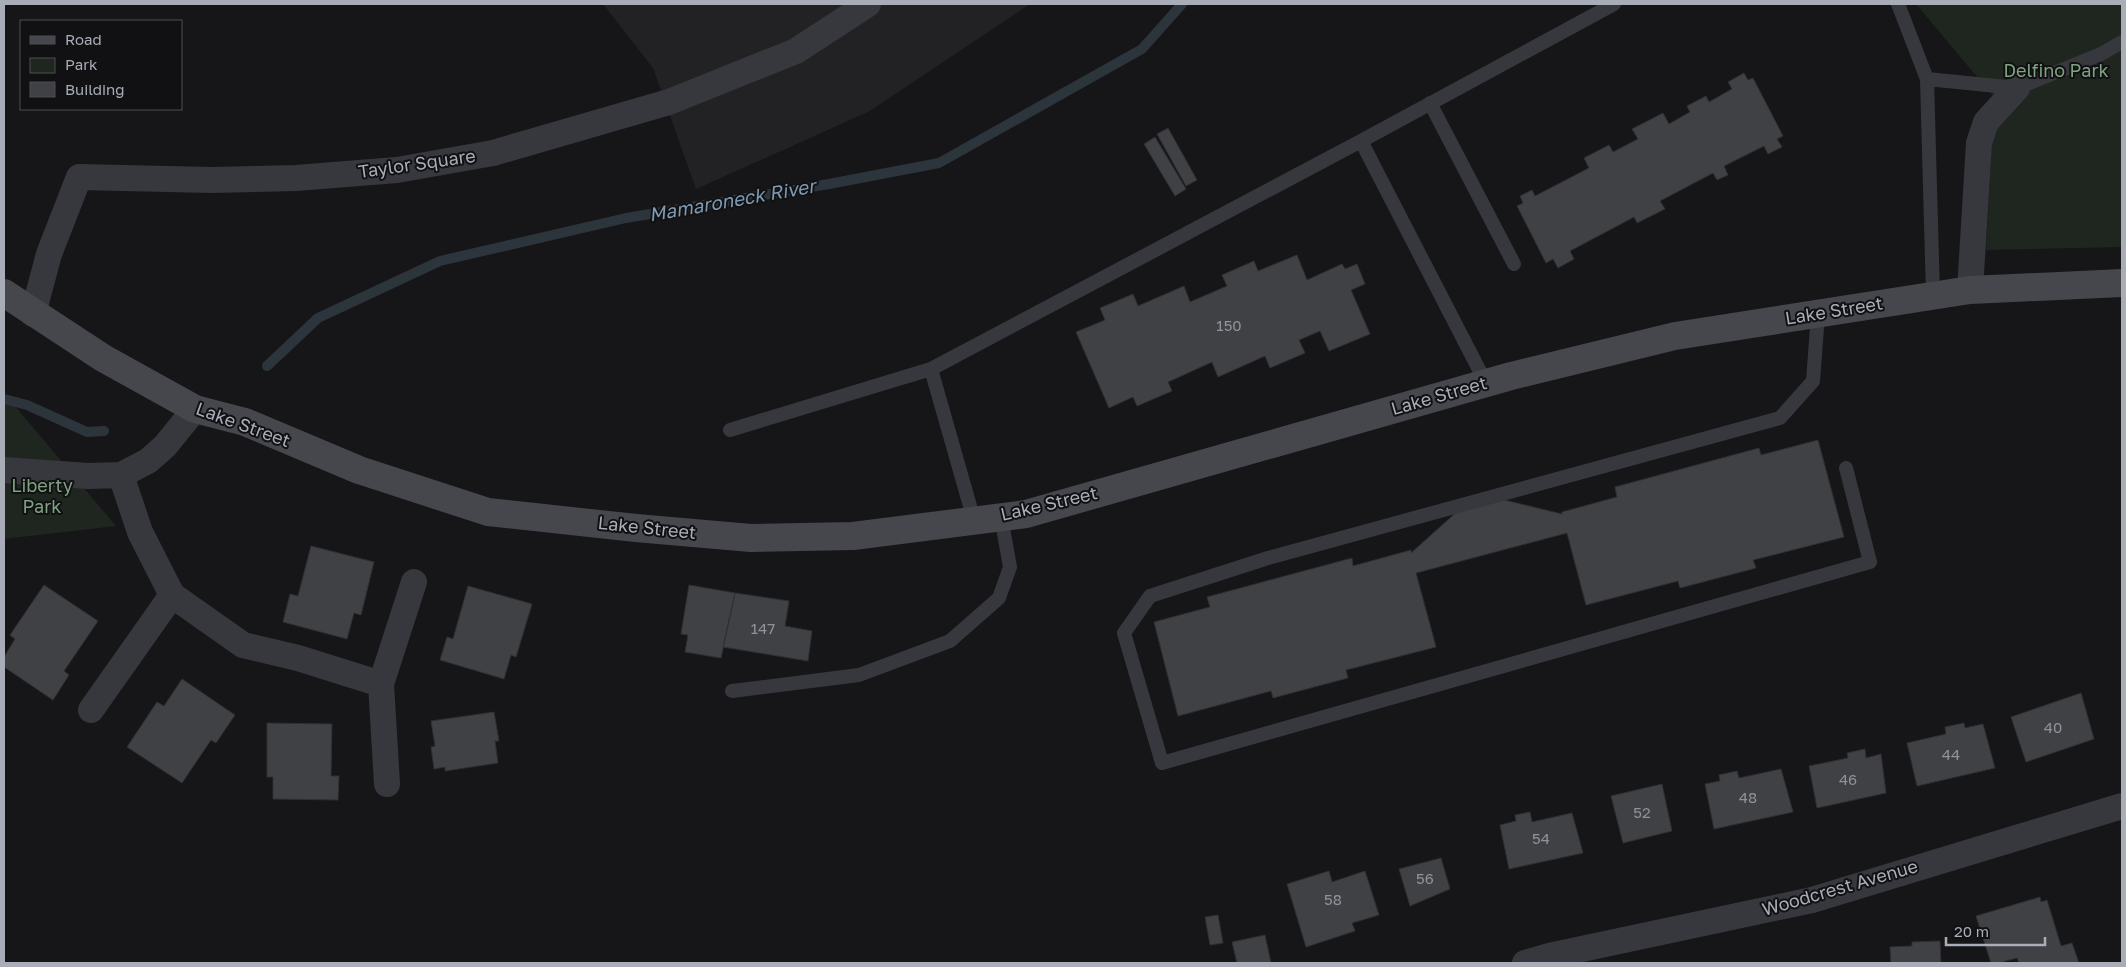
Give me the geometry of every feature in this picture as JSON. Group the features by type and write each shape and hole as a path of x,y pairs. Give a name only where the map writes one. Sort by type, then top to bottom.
{"main road":[{"name":"Lake Street","path":"4,293 33,314 103,358 195,409 245,422 359,470 488,512 751,538 852,536 1026,514 1486,383 1675,336 1970,290 2122,283"}],"street":[{"name":"Taylor Square","path":"33,314 49,254 79,177 212,180 296,178 397,170 492,153 669,102 796,51 868,4"},
{"path":"1970,290 1979,143 1986,122 2017,88"},
{"path":"4,470 88,476 121,475 148,460 165,446 195,409"},
{"path":"121,475 140,532 172,595 243,645 298,658 381,684"},
{"path":"387,784 381,684 414,582"},
{"path":"92,710 172,595"},
{"name":"Woodcrest Avenue","path":"1525,963 1812,900 2122,806"}],"lane":[{"path":"730,430 931,369 1361,141 1614,4"},
{"path":"1898,4 1927,79 1933,295"},
{"path":"1927,79 2017,88 2101,54 2122,42"},
{"path":"1430,103 1514,264"},
{"path":"1361,141 1486,383"},
{"path":"1818,314 1813,381 1780,418 1268,558 1150,596 1124,632 1162,763 1870,562 1846,468"},
{"path":"931,369 974,520"},
{"path":"732,691 859,675 950,641 999,598 1010,567 1001,517"}],"shaded area":[{"path":"603,4 1030,4 870,111 696,189 653,68"}],"green space":[{"name":"Delfino Park","path":"1916,4 2122,4 2122,247 1986,250 1994,97"},
{"name":"Liberty Park","path":"4,393 116,526 4,539"}],"building":[{"path":"1744,73 1748,80 1753,78 1783,136 1777,139 1782,147 1768,154 1764,146 1724,166 1728,175 1717,180 1713,173 1660,201 1665,209 1637,223 1634,217 1570,251 1574,259 1558,268 1553,259 1546,263 1517,206 1523,203 1520,196 1532,190 1535,196 1589,168 1584,158 1609,145 1613,152 1638,139 1632,129 1663,113 1669,124 1690,112 1687,106 1706,96 1709,102 1732,89 1728,82"},
{"path":"1168,128 1197,180 1186,186 1157,134"},
{"path":"1155,137 1186,189 1175,196 1144,144"},
{"path":"1297,255 1307,280 1342,264 1345,269 1357,264 1365,284 1351,290 1370,334 1329,351 1320,331 1299,340 1305,353 1270,368 1265,356 1218,377 1212,362 1168,382 1172,391 1137,406 1133,397 1109,408 1076,332 1105,320 1100,308 1133,294 1138,306 1184,286 1190,302 1227,286 1222,275 1254,261 1258,271"},
{"path":"1818,440 1844,537 1753,560 1756,568 1680,588 1678,581 1586,605 1567,533 1416,573 1436,647 1346,670 1348,678 1273,698 1271,691 1178,716 1154,622 1210,607 1207,597 1352,558 1353,566 1411,550 1411,553 1459,510 1500,499 1562,514 1562,512 1617,497 1615,487 1759,448 1761,455"},
{"path":"311,546 374,562 361,615 354,613 347,639 283,622 290,594 298,596"},
{"path":"44,585 98,621 64,671 69,675 53,700 4,667 4,657 15,639 10,635"},
{"path":"689,585 735,593 721,658 685,652 688,635 681,634"},
{"path":"468,586 532,604 516,657 511,655 504,679 440,660 447,637 453,639"},
{"path":"735,593 789,601 785,626 812,631 808,661 723,647"},
{"path":"182,679 235,715 216,743 211,740 182,783 127,747 157,702 164,706"},
{"path":"2081,693 2094,739 2026,762 2011,717"},
{"path":"494,712 499,741 495,741 498,763 445,771 445,767 434,769 431,747 435,746 431,721"},
{"path":"267,723 332,724 331,776 339,776 338,800 273,799 273,777 267,777"},
{"path":"1964,723 1965,728 1983,724 1995,768 1917,786 1907,743 1946,734 1945,727"},
{"path":"1865,749 1866,758 1881,754 1886,793 1817,808 1809,766 1848,758 1847,753"},
{"path":"1781,769 1793,812 1714,829 1705,784 1720,781 1719,775 1737,771 1739,778"},
{"path":"1662,784 1672,831 1623,843 1611,796"},
{"path":"1530,812 1532,822 1572,813 1583,853 1509,869 1500,825 1516,821 1515,815"},
{"path":"1441,858 1450,889 1410,906 1399,869"},
{"path":"1329,871 1332,882 1365,871 1379,915 1352,923 1355,931 1306,947 1287,884"},
{"path":"2040,897 2041,902 2047,900 2061,946 2072,943 2079,963 2019,963 2017,958 1991,963 1976,916"},
{"path":"1218,915 1223,943 1210,945 1205,917"},
{"path":"1265,935 1271,963 1237,963 1232,942"},
{"path":"1940,941 1941,963 1891,963 1890,947 1912,946 1912,942"}],"waterway":[{"name":"Mamaroneck River","path":"267,366 318,318 440,261 626,218 829,184 939,163 1142,49 1182,4"},
{"name":"Mamaroneck River","path":"4,399 27,405 87,432 104,431"}]}
